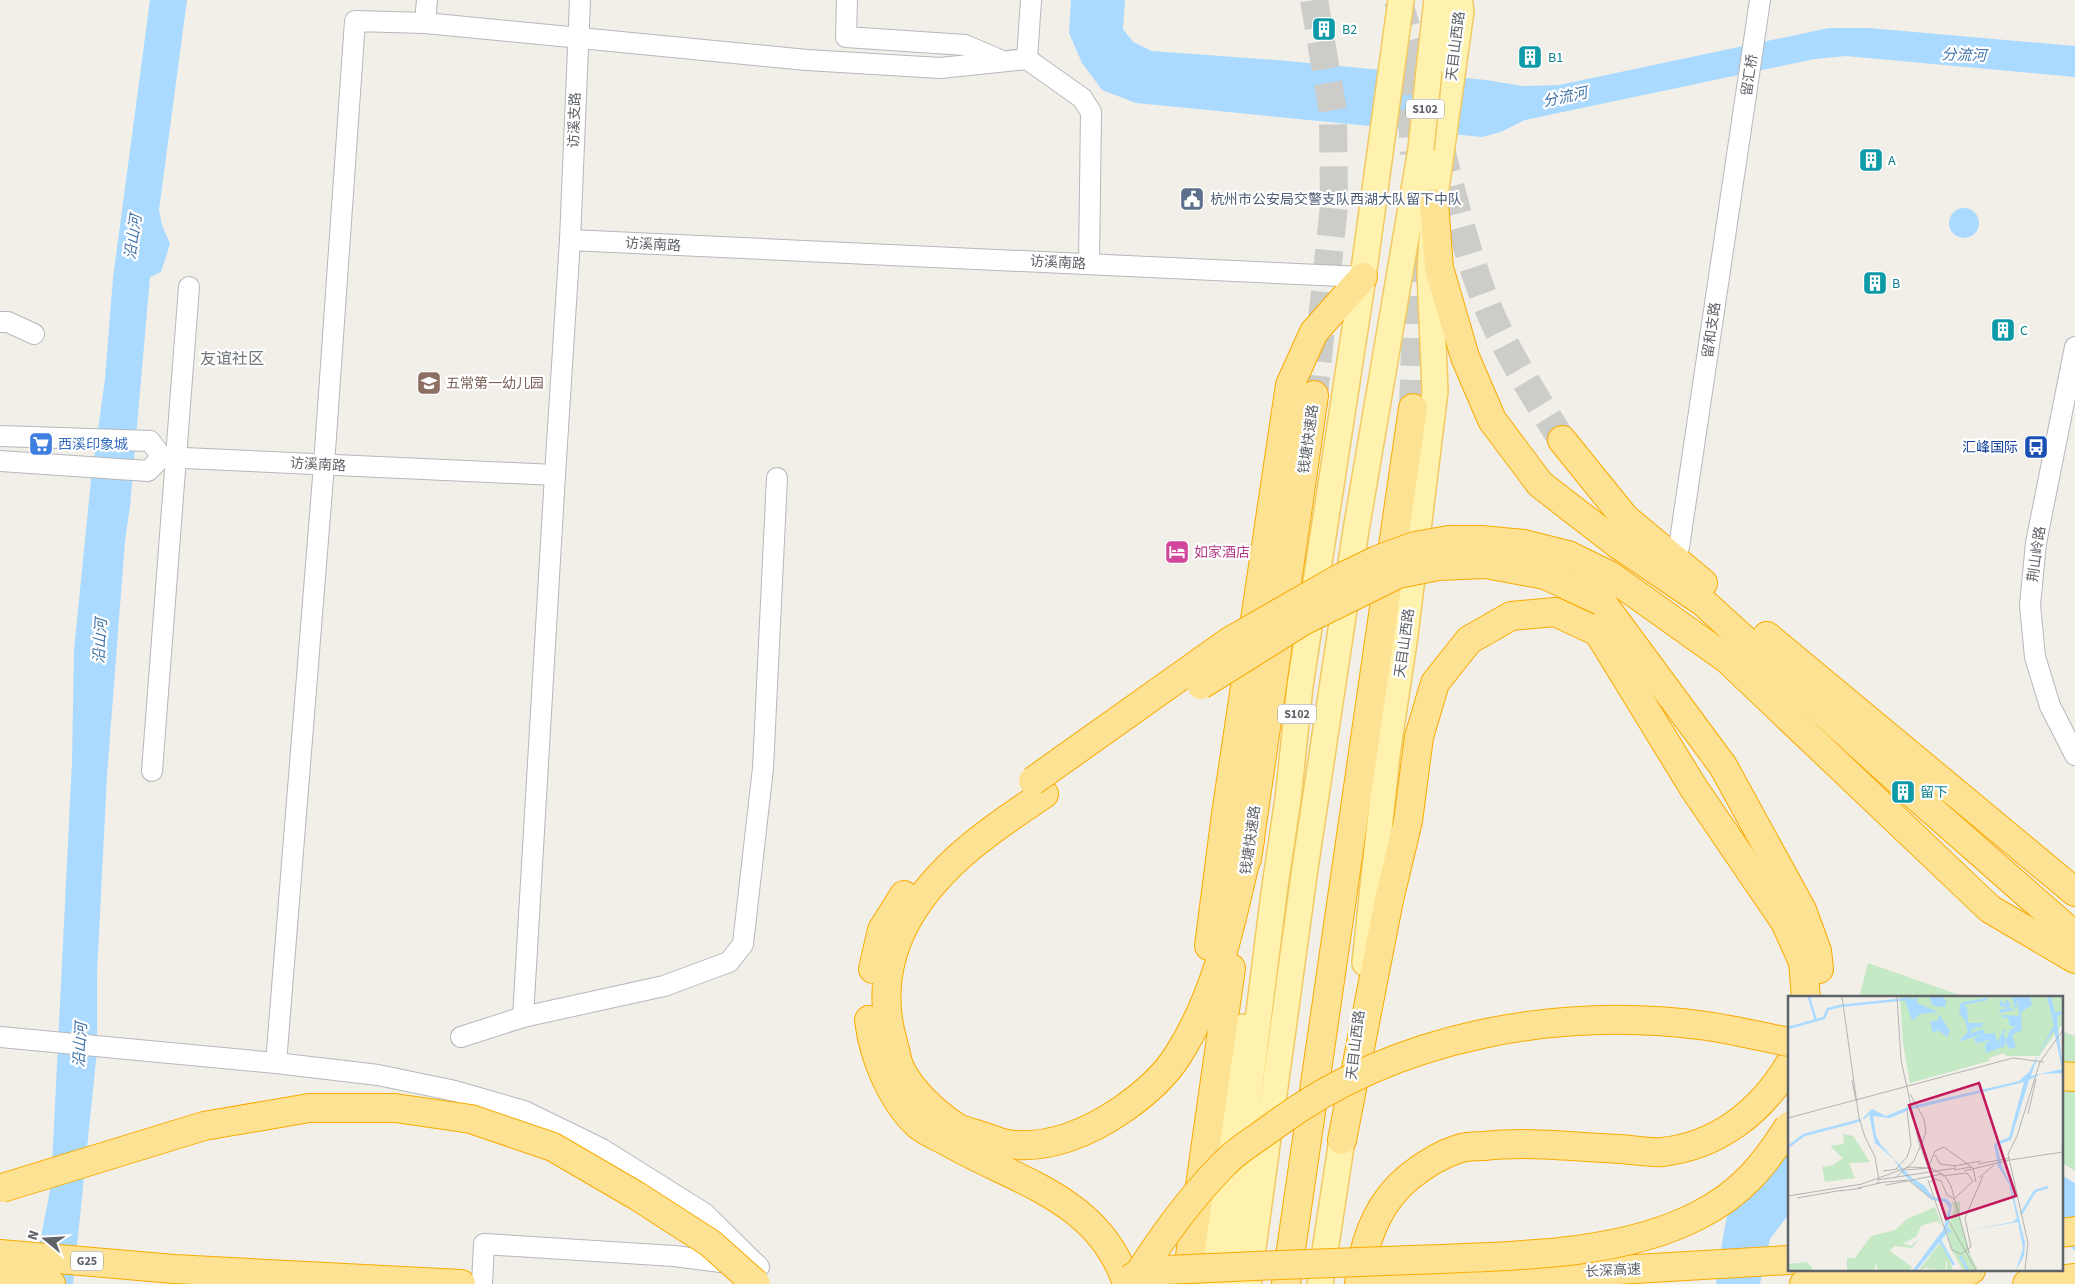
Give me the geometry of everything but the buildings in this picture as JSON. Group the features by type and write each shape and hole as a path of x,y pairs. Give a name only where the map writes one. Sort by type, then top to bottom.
{"highway":[{"path":"1434,203 1439,268 1464,357 1492,420 1540,484 1616,543 1703,602 1910,791 2075,936"},
{"path":"1177,1057 1205,974 1226,814 1290,385 1314,332 1363,277"},
{"name":"钱塘快速路","path":"1186,1284 1314,395"},
{"path":"1286,1284 1298,1188 1413,408"},
{"path":"1562,440 1625,518 2075,892"},
{"path":"1250,840 1220,962 1206,1001 1177,1057 1142,1095 1101,1124 1053,1142 1008,1144 958,1128 923,1099 900,1068 888,1027 884,996 890,962 909,916 929,888 952,863 1038,787 1230,641 1342,577 1377,560 1415,546 1449,540 1481,540 1524,544 1568,555 1609,575 1727,659 1990,909 2075,959"},
{"path":"1127,1284 1120,1262 1090,1222 1036,1184 969,1154 918,1125 895,1095 878,1062 868,1021 872,971 882,930 922,869 950,841 989,809 1038,787 1229,665 1304,621 1398,574 1438,566 1486,564 1545,575 1602,602 1723,766 1802,910 1818,951 1822,996"},
{"path":"1342,1140 1389,900 1408,821 1419,737 1435,683 1469,640 1511,616 1556,612 1598,632 1693,787 1785,922 1803,962 1806,996"},
{"path":"2027,893 2075,919"},
{"path":"1132,1284 1153,1251 1189,1203 1225,1163 1296,1110 1363,1072 1437,1046 1496,1030 1561,1021 1636,1022 1706,1026 1788,1042"},
{"path":"1359,1284 1363,1250 1374,1220 1399,1186 1430,1161 1460,1148 1511,1143 1661,1152 1692,1145 1724,1132 1750,1114 1777,1086 1788,1067"},
{"path":"2062,1076 2075,1077"},
{"path":"1,1188 204,1126 309,1108 395,1108 471,1119 553,1147 637,1196 710,1243 756,1284"},
{"path":"1121,1284 1143,1271 1478,1257 1600,1248 1663,1229 1699,1215 1725,1199 1751,1179 1788,1127"},
{"path":"2062,1232 2075,1231"},
{"name":"G25","path":"0,1254 174,1269 461,1284"},
{"name":"长深高速","path":"1378,1284 1788,1260"},
{"path":"2026,1284 2069,1271"},
{"path":"1804,1284 1947,1272"},
{"path":"0,1280 51,1284"}],"main road":[{"name":"S102","path":"1225,1284 1274,893 1288,799 1300,686 1363,277 1401,0"},
{"name":"天目山西路","path":"1248,1284 1305,868 1356,530 1431,148 1441,69 1436,0"},
{"name":"天目山西路","path":"1441,69 1461,11 1459,0"},
{"name":"天目山西路","path":"1320,1284 1342,1140 1366,954 1387,755 1405,636 1435,390 1430,272 1434,203 1431,148"},
{"path":"1200,1284 1229,1100 1288,799"},
{"name":"天目山西路","path":"1264,1284 1287,1072 1292,971"}],"street":[{"path":"425,23 427,0"},
{"name":"访溪支路","path":"570,240 580,0"},
{"path":"847,0 846,37 965,45 1002,61"},
{"path":"1027,59 1031,0"},
{"name":"留汇桥","path":"1744,112 1760,0"},
{"path":"276,1063 324,465 355,21 425,23 807,60 930,68 1027,59 1082,98 1091,112 1089,264"},
{"name":"留和支路","path":"1679,548 1744,112"},
{"path":"523,1017 570,240"},
{"name":"访溪南路","path":"570,240 1363,277"},
{"path":"152,772 169,457 189,287"},
{"path":"0,322 8,322 34,334"},
{"name":"荆山岭路","path":"2075,347 2072,380 2036,543 2030,604 2034,657 2050,706 2075,754"},
{"path":"0,436 150,441 169,457"},
{"path":"0,461 148,471 169,457"},
{"name":"访溪南路","path":"169,457 555,475"},
{"path":"461,1037 523,1017 664,986 729,962 743,944 763,768 777,478"},
{"path":"0,1037 276,1063 378,1075 455,1091 524,1111 602,1149 704,1214 759,1266 674,1256 484,1244 482,1284"}],"green space":[{"path":"1868,963 1962,996 1860,996"},
{"path":"2062,1031 2075,1036 2075,1171 2062,1163"}],"water":[{"name":"沿山河","path":"150,0 187,0 159,210 162,225 170,244 161,272 150,277 130,506 125,541 107,776 97,973 97,1051 73,1284 32,1284 51,1185 72,762 74,650 91,480 105,379 113,278"},
{"name":"分流河","path":"1071,0 1125,0 1123,29 1133,42 1152,51 1277,60 1486,80 1522,86 1559,85 1829,28 1869,28 2075,46 2075,77 1846,56 1815,59 1525,120 1501,132 1482,137 1136,103 1102,90 1082,63 1069,33"},
{"path":"1964,208 1975,212 1979,223 1975,234 1964,238 1953,234 1949,223 1953,212"},
{"path":"1788,1127 1788,1215 1770,1239 1760,1284 1716,1284 1725,1227 1735,1187 1752,1153 1774,1134"},
{"path":"2062,1176 2075,1183 2075,1251 2062,1240"}],"tunnel":[{"path":"1314,0 1333,112 1334,206 1314,395"},
{"path":"1398,0 1427,94"},
{"path":"1409,67 1414,154"},
{"path":"1440,146 1464,238 1487,306 1512,357 1562,440"},
{"path":"1413,408 1417,289 1416,210"}],"place":[{"name":"B2","path":"1324,29"},
{"name":"B1","path":"1530,57"},
{"name":"A","path":"1871,160"},
{"name":"杭州市公安局交警支队西湖大队留下中队","path":"1192,199"},
{"name":"B","path":"1875,283"},
{"name":"C","path":"2003,330"},
{"name":"五常第一幼儿园","path":"429,383"},
{"name":"西溪印象城","path":"41,444"},
{"name":"汇峰国际","path":"2036,447"},
{"name":"如家酒店","path":"1177,552"},
{"name":"留下","path":"1903,792"}],"district":[{"name":"友谊社区","path":"232,358"}]}
